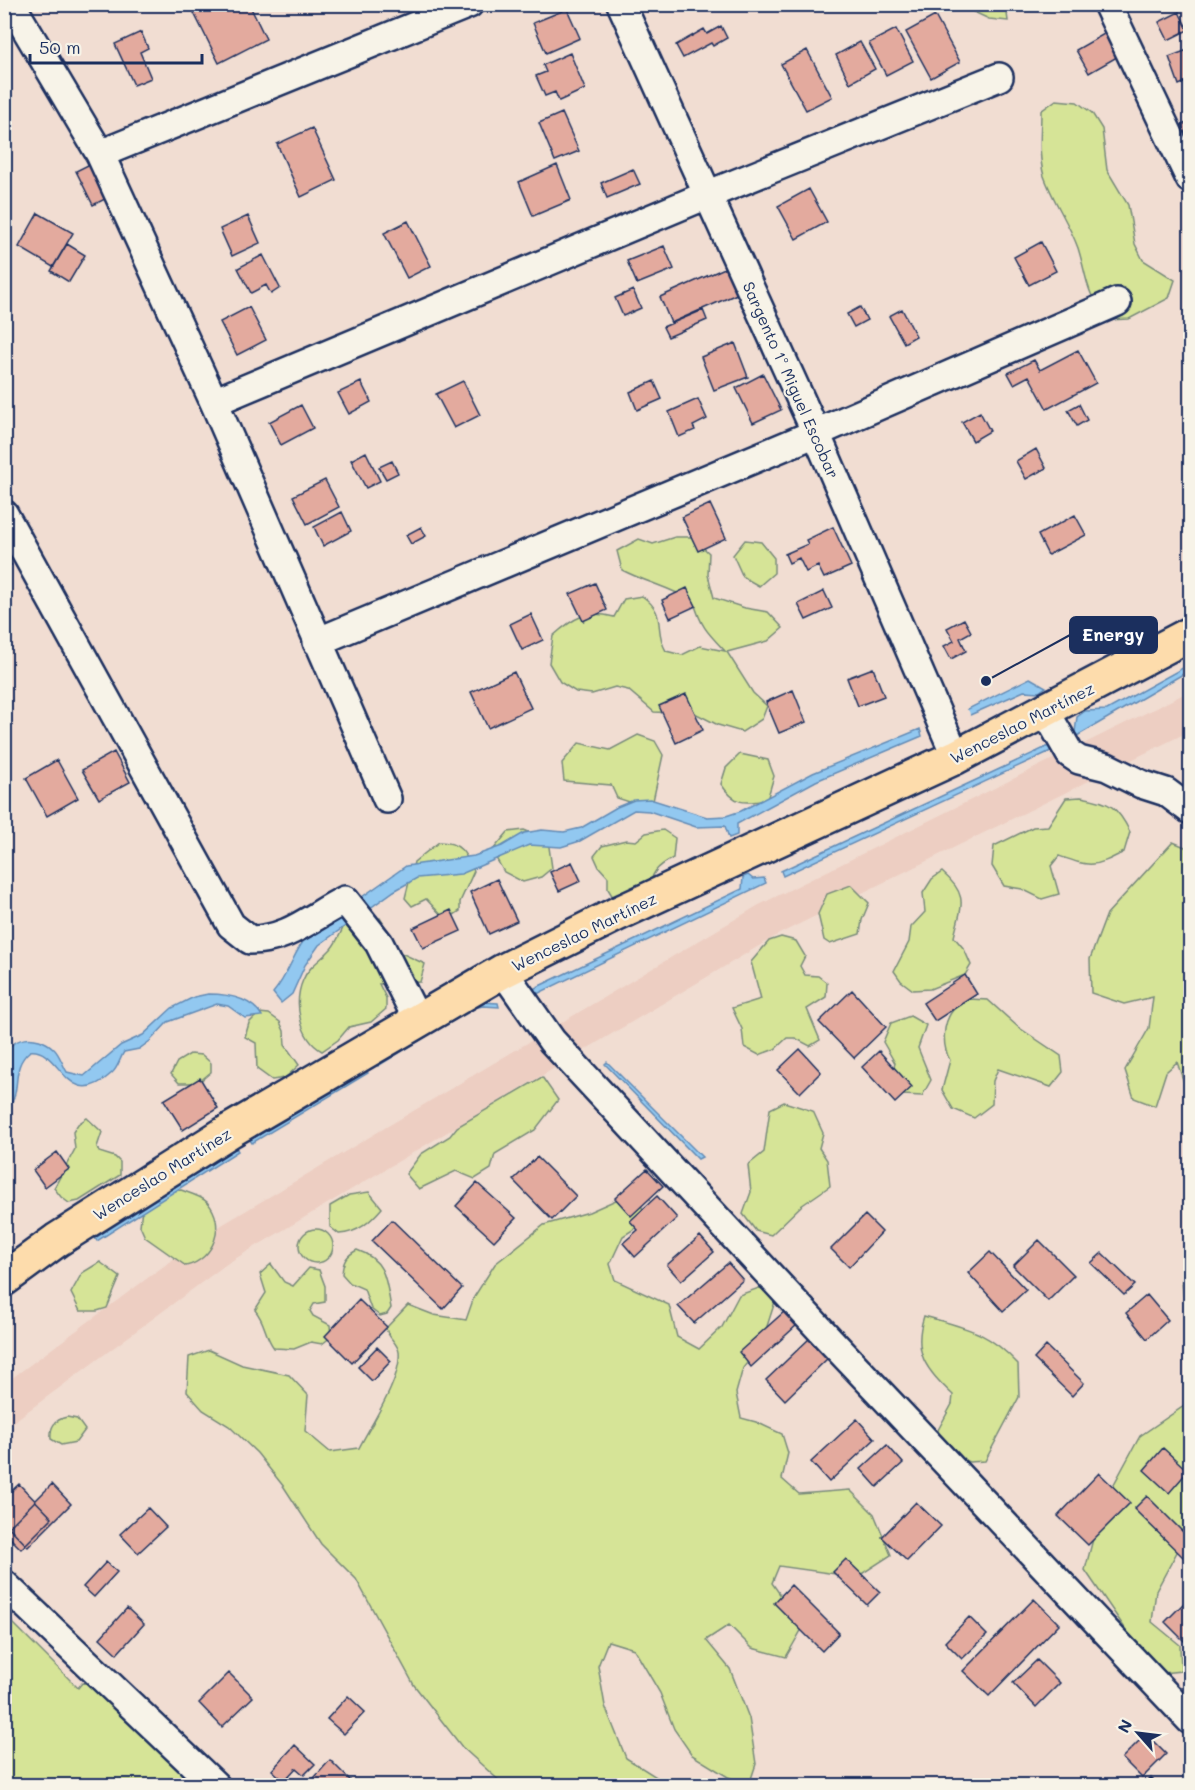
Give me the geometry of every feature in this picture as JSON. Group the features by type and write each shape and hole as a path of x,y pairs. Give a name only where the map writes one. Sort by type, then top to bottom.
{"main road":[{"name":"Wenceslao Martínez","path":"4,1279 57,1240 231,1130 417,1019 503,971 617,914 956,757 1046,712 1191,634"}],"street":[{"path":"11,4 100,154 214,402 387,799"},
{"path":"100,154 469,4"},
{"name":"Sargento 1º Miguel Escobar","path":"621,4 816,433 956,757"},
{"path":"1107,4 1191,179"},
{"path":"214,402 707,195 999,77"},
{"path":"317,642 816,433 1117,302"},
{"path":"4,514 231,925 250,940 270,940 298,928 323,910 345,900 379,943 417,1019"},
{"path":"1046,712 1070,754 1079,760 1107,767 1141,784 1166,792 1191,810"},
{"path":"503,971 552,1041 830,1340 1190,1720"},
{"path":"4,1584 216,1785"}],"shaded area":[{"path":"1190,691 1190,731 779,934 228,1263 5,1428 4,1384 210,1232 759,905"}],"green space":[{"path":"959,5 1015,5 1006,6 1008,21 989,19"},
{"path":"1056,100 1077,102 1092,113 1102,129 1107,170 1128,205 1135,244 1143,260 1175,280 1169,298 1129,319 1108,320 1095,302 1088,286 1078,248 1044,176 1040,152 1041,111"},
{"path":"675,537 692,537 709,553 708,575 714,598 745,608 768,612 783,628 768,641 727,652 753,693 767,706 762,719 742,732 718,725 689,710 672,713 654,712 628,690 615,687 592,694 576,692 560,682 549,663 553,636 567,624 588,615 614,617 624,599 642,596 655,609 660,636 666,651 682,655 700,646 725,651 699,618 694,602 676,592 622,570 617,551 639,539 653,544"},
{"path":"745,540 761,542 774,558 774,573 759,586 743,577 733,555"},
{"path":"638,735 655,741 663,755 653,801 642,806 617,798 611,785 564,781 562,763 579,743 610,750"},
{"path":"740,754 768,760 774,776 767,800 741,801 731,796 721,784 726,768"},
{"path":"1081,797 1106,803 1121,816 1130,832 1124,852 1092,864 1059,856 1051,866 1059,894 1042,899 1022,889 1004,886 992,866 994,846 1033,827 1048,826 1066,798"},
{"path":"524,830 548,840 552,868 541,877 523,882 504,872 492,851 508,832"},
{"path":"663,830 675,838 673,858 655,871 649,892 616,902 608,889 608,877 599,867 594,856 602,846 626,840 636,841 646,833"},
{"path":"439,842 453,844 462,850 474,871 460,902 460,911 446,920 426,899 412,906 405,898 414,862"},
{"path":"1173,842 1190,849 1190,1100 1177,1062 1166,1072 1155,1106 1134,1098 1125,1070 1149,1028 1153,997 1124,1004 1091,993 1090,959 1107,914"},
{"path":"942,872 951,880 960,895 961,909 954,937 964,949 971,965 965,975 930,989 913,990 901,981 894,971 909,942 911,927 925,912 923,893 932,879"},
{"path":"851,885 869,903 862,920 860,934 830,944 824,940 818,914 827,894"},
{"path":"380,918 401,953 425,964 420,982 379,984 386,998 386,1009 371,1022 349,1027 338,1040 322,1051 308,1038 300,1020 300,989 305,975 333,946 347,920"},
{"path":"781,937 796,941 805,956 800,966 805,975 818,976 827,983 826,997 807,1009 820,1040 810,1046 795,1038 787,1038 775,1049 759,1055 744,1047 742,1029 732,1008 761,999 751,962 769,941"},
{"path":"969,999 988,1000 1018,1027 1061,1056 1063,1072 1051,1087 998,1069 993,1081 992,1104 974,1118 953,1109 942,1090 950,1060 945,1042 945,1028 953,1010"},
{"path":"259,1013 269,1014 280,1022 284,1031 285,1045 299,1065 285,1078 272,1080 257,1069 256,1043 245,1037 249,1023"},
{"path":"910,1016 926,1025 918,1048 931,1080 922,1096 903,1095 892,1074 895,1063 883,1042 891,1023"},
{"path":"190,1054 202,1055 211,1063 211,1072 198,1083 179,1083 171,1074 177,1062"},
{"path":"542,1077 558,1100 535,1130 495,1154 491,1169 475,1179 456,1171 419,1189 406,1174 421,1154 450,1136 457,1127"},
{"path":"784,1102 813,1111 823,1133 819,1148 827,1160 830,1186 801,1206 771,1235 756,1231 743,1214 751,1192 748,1165 764,1152 770,1109"},
{"path":"87,1118 102,1132 97,1147 99,1152 115,1157 120,1162 120,1175 79,1201 69,1203 54,1188 75,1149 73,1132 78,1124"},
{"path":"181,1190 207,1202 213,1211 217,1230 210,1249 204,1257 186,1266 145,1237 140,1226 142,1208 155,1193"},
{"path":"636,1191 647,1221 623,1236 610,1264 615,1280 669,1305 677,1337 699,1349 722,1327 739,1295 759,1288 778,1292 761,1345 743,1368 736,1393 741,1418 782,1434 788,1453 782,1479 799,1494 850,1490 874,1514 891,1555 857,1577 779,1566 772,1583 803,1627 786,1657 752,1648 729,1625 706,1640 730,1669 749,1718 756,1764 749,1785 728,1777 692,1755 674,1729 660,1693 634,1649 608,1641 598,1666 605,1706 626,1758 669,1785 504,1785 462,1747 414,1685 356,1579 321,1544 284,1487 257,1453 229,1426 203,1410 187,1392 189,1357 209,1350 242,1365 289,1375 308,1395 305,1431 330,1452 359,1448 391,1388 399,1363 398,1349 386,1328 408,1305 434,1315 466,1320 474,1297 495,1264 544,1225 589,1212"},
{"path":"369,1192 382,1208 368,1222 358,1229 339,1234 330,1227 330,1206 349,1195"},
{"path":"316,1229 328,1234 333,1246 328,1258 316,1263 304,1258 299,1246 304,1234"},
{"path":"357,1250 374,1259 383,1272 391,1308 387,1314 380,1316 371,1309 364,1289 350,1283 342,1274 346,1259"},
{"path":"1190,1252 1190,1322 1183,1295 1182,1278"},
{"path":"100,1262 120,1277 107,1308 97,1311 80,1311 71,1293 82,1273"},
{"path":"271,1264 284,1282 293,1286 309,1268 319,1270 325,1286 325,1302 314,1304 310,1311 313,1316 330,1325 331,1337 322,1344 311,1342 294,1349 274,1348 255,1310 266,1293 260,1274"},
{"path":"924,1316 986,1337 1018,1364 1019,1397 985,1461 969,1462 944,1452 938,1430 952,1404 953,1395 935,1377 924,1360 920,1340"},
{"path":"1190,1402 1190,1537 1183,1541 1156,1591 1152,1622 1180,1645 1181,1671 1162,1673 1135,1643 1085,1570 1101,1508 1140,1436"},
{"path":"67,1417 77,1419 85,1430 76,1442 61,1445 51,1439 51,1431 56,1422"},
{"path":"4,1614 78,1688 82,1683 118,1684 209,1785 5,1785"}],"water":[{"path":"1190,664 1190,670 1070,740 1069,736 1075,732 1077,717 1085,711 1107,710"},
{"path":"1030,678 1046,687 1039,692 1024,691 961,719 958,714"},
{"path":"920,729 922,736 816,781 737,824 737,835 729,838 725,826 696,827 649,811 634,810 580,841 561,847 529,845 461,874 417,878 394,891 319,945 305,965 292,994 281,1003 273,993 308,935 406,866 474,856 502,846 524,833 542,830 564,832 581,828 634,800 650,799 707,817 726,816 741,811 813,773"},
{"path":"1053,744 1055,749 783,876 781,871"},
{"path":"748,875 753,879 764,878 766,883 535,995 533,989 742,889 743,877"},
{"path":"208,994 238,998 252,1005 262,1016 245,1018 228,1006 217,1004 168,1022 139,1049 124,1052 112,1073 97,1084 84,1087 65,1076 41,1053 30,1051 20,1065 14,1096 5,1111 3,1078 5,1059 12,1045 18,1041 32,1039 47,1043 57,1053 67,1072 84,1076 121,1045 143,1035 172,1008 194,997"},
{"path":"481,1002 498,1003 499,1007 473,1008 378,1066 376,1063"},
{"path":"607,1062 702,1157 698,1159 605,1064"},
{"path":"366,1069 368,1073 252,1143 250,1140"},
{"path":"236,1148 238,1151 97,1241 95,1238"}],"pier":[{"path":"960,708 966,708 970,715 966,722 960,722 956,718 956,712"}],"building":[{"path":"249,4 266,39 219,63 190,5"},
{"path":"567,9 580,38 546,53 533,23"},
{"path":"1179,12 1188,30 1168,40 1159,22"},
{"path":"935,16 960,62 931,78 906,32"},
{"path":"721,26 727,38 713,46 711,43 683,58 676,45 704,29 707,34"},
{"path":"896,29 913,61 886,75 869,43"},
{"path":"1111,30 1124,53 1089,73 1076,50"},
{"path":"141,32 148,48 140,52 151,78 134,85 115,44"},
{"path":"860,42 875,69 850,83 836,55"},
{"path":"1190,49 1190,80 1179,85 1169,57"},
{"path":"807,50 832,97 806,110 781,64"},
{"path":"570,53 585,89 559,101 555,92 545,96 536,76 546,72 543,65"},
{"path":"562,113 579,151 555,161 539,123"},
{"path":"1190,121 1190,141 1188,143 1180,126"},
{"path":"312,128 336,180 301,197 277,144"},
{"path":"92,163 109,197 93,205 76,171"},
{"path":"557,165 571,200 533,216 519,182"},
{"path":"633,169 640,184 607,198 601,183"},
{"path":"809,189 827,222 796,239 778,206"},
{"path":"38,213 73,233 53,267 19,247"},
{"path":"248,216 260,243 232,256 220,229"},
{"path":"408,221 431,266 407,278 384,233"},
{"path":"1041,242 1056,271 1029,285 1014,257"},
{"path":"67,244 85,255 69,282 51,271"},
{"path":"664,246 674,269 637,284 627,261"},
{"path":"263,255 280,288 271,294 266,285 251,293 238,268"},
{"path":"727,267 739,293 671,323 660,297"},
{"path":"633,290 641,308 623,316 615,298"},
{"path":"249,307 266,340 237,355 220,322"},
{"path":"860,307 867,320 854,327 847,314"},
{"path":"902,309 916,336 904,343 889,316"},
{"path":"703,310 707,320 668,337 663,327"},
{"path":"735,343 748,377 714,390 701,357"},
{"path":"1078,350 1096,383 1047,409 1029,376 1014,384 1008,373 1034,360 1040,370"},
{"path":"763,374 781,410 753,423 736,388"},
{"path":"463,381 480,415 454,428 436,394"},
{"path":"654,381 662,399 637,410 630,392"},
{"path":"361,382 371,402 349,414 338,393"},
{"path":"698,399 707,419 693,426 695,430 679,437 669,412"},
{"path":"1079,404 1087,420 1077,426 1068,410"},
{"path":"301,405 313,428 281,445 269,422"},
{"path":"980,412 990,431 973,441 962,422"},
{"path":"1036,449 1046,468 1026,479 1016,461"},
{"path":"366,452 380,481 366,488 351,460"},
{"path":"392,461 398,473 386,479 379,467"},
{"path":"325,480 339,507 307,524 293,496"},
{"path":"710,504 726,538 698,551 682,517"},
{"path":"342,512 351,531 323,546 314,527"},
{"path":"1075,515 1086,535 1048,555 1038,535"},
{"path":"421,527 426,536 411,544 406,535"},
{"path":"833,527 851,566 824,578 818,566 806,572 799,558 789,563 785,554 808,544 806,540"},
{"path":"4,554 11,565 4,569"},
{"path":"595,583 607,610 583,621 570,594"},
{"path":"687,588 696,606 670,618 662,600"},
{"path":"824,591 832,608 806,620 798,604"},
{"path":"531,614 543,640 522,650 510,624"},
{"path":"964,619 971,632 960,638 966,651 951,659 944,646 954,641 947,628"},
{"path":"873,668 884,696 858,706 847,678"},
{"path":"514,672 531,708 488,728 471,692"},
{"path":"793,690 806,722 779,733 766,702"},
{"path":"686,694 703,730 676,743 659,706"},
{"path":"114,752 130,782 99,799 82,770"},
{"path":"57,760 78,798 47,816 26,778"},
{"path":"572,862 581,881 559,891 550,872"},
{"path":"497,879 517,921 489,934 470,892"},
{"path":"451,910 461,931 423,948 413,928"},
{"path":"965,975 977,994 935,1021 923,1003"},
{"path":"852,990 886,1027 854,1058 819,1022"},
{"path":"800,1049 821,1072 800,1093 778,1070"},
{"path":"879,1051 912,1087 895,1103 862,1067"},
{"path":"200,1078 218,1108 183,1130 164,1100"},
{"path":"57,1152 69,1169 45,1187 33,1170"},
{"path":"537,1157 576,1196 552,1220 513,1180"},
{"path":"647,1169 663,1186 631,1216 615,1198"},
{"path":"477,1183 516,1218 494,1241 456,1206"},
{"path":"657,1196 677,1218 635,1257 623,1243 638,1230 630,1221"},
{"path":"865,1215 882,1232 849,1267 831,1249"},
{"path":"392,1220 462,1288 443,1309 372,1241"},
{"path":"700,1236 714,1252 681,1281 667,1265"},
{"path":"1039,1240 1074,1275 1048,1301 1013,1266"},
{"path":"990,1252 1026,1290 1003,1311 968,1273"},
{"path":"1102,1253 1135,1285 1124,1295 1091,1263"},
{"path":"728,1263 743,1280 694,1323 678,1306"},
{"path":"1147,1295 1168,1320 1147,1339 1126,1313"},
{"path":"359,1300 387,1327 352,1363 325,1336"},
{"path":"785,1311 797,1325 751,1367 739,1352"},
{"path":"810,1338 829,1357 785,1400 766,1380"},
{"path":"1046,1346 1084,1383 1072,1396 1034,1359"},
{"path":"377,1347 391,1361 372,1381 358,1367"},
{"path":"857,1419 875,1439 829,1482 811,1462"},
{"path":"887,1445 903,1463 877,1487 861,1469"},
{"path":"1163,1448 1188,1471 1169,1493 1144,1470"},
{"path":"1099,1473 1130,1503 1088,1545 1058,1516"},
{"path":"19,1484 52,1518 21,1549 4,1532 4,1498"},
{"path":"52,1484 71,1504 28,1547 9,1527"},
{"path":"1147,1496 1190,1539 1190,1553 1185,1559 1134,1509"},
{"path":"916,1502 941,1526 907,1561 882,1537"},
{"path":"148,1508 166,1527 138,1553 120,1534"},
{"path":"846,1559 880,1592 867,1605 833,1572"},
{"path":"106,1562 117,1572 94,1597 83,1587"},
{"path":"791,1585 839,1633 822,1651 774,1603"},
{"path":"1190,1597 1190,1636 1185,1642 1165,1622"},
{"path":"1034,1599 1059,1624 989,1696 963,1671"},
{"path":"127,1608 144,1624 117,1654 100,1638"},
{"path":"969,1617 987,1635 962,1659 945,1642"},
{"path":"1037,1660 1060,1683 1036,1707 1013,1683"},
{"path":"229,1673 253,1697 222,1727 199,1703"},
{"path":"348,1696 365,1712 344,1734 327,1719"},
{"path":"1146,1734 1166,1754 1142,1778 1122,1758"},
{"path":"295,1745 315,1764 304,1775 296,1768 284,1781 272,1770"},
{"path":"330,1760 350,1780 345,1786 307,1786"},
{"path":"1151,1778 1159,1786 1143,1786"}],"place":[{"name":"Energy","path":"986,681"}]}
